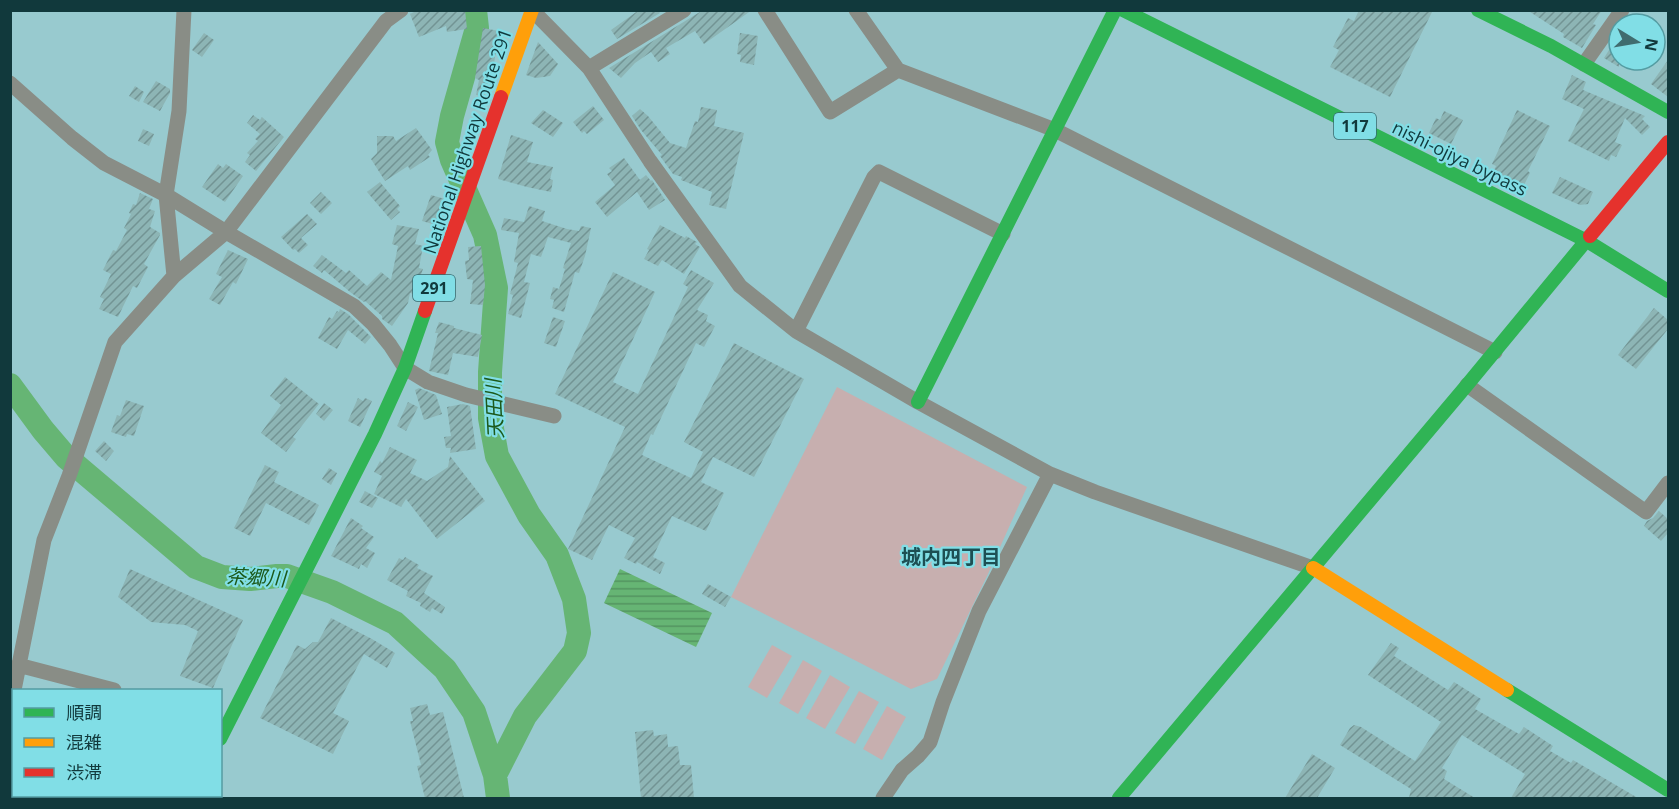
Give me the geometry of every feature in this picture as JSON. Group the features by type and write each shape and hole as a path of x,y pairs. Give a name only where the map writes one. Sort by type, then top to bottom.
{"main road":[{"path":"918,402 1115,10"},
{"name":"nishi-ojiya bypass","path":"1123,10 1587,241"},
{"path":"1478,10 1499,14 1668,112"},
{"name":"National Highway Route 291","path":"225,720 375,434 405,368 532,11"},
{"path":"1119,798 1467,386 1668,142"},
{"name":"117","path":"1587,241 1668,291"},
{"path":"1313,568 1668,790"}],"street":[{"path":"174,276 166,195 179,111 184,10"},
{"path":"14,689 44,540 81,443 115,342 174,276 226,232 386,21 402,10"},
{"path":"589,68 684,10"},
{"path":"765,10 830,112 898,70"},
{"path":"856,10 898,70 1055,130 1495,352"},
{"path":"1584,64 1622,10"},
{"path":"532,11 589,68 650,161 740,286 796,331 918,402 1050,474 1095,492 1313,568"},
{"path":"10,84 104,163 166,195 354,306 379,331 405,368 428,382 466,395 554,416"},
{"path":"796,331 874,177 879,172 1003,234"},
{"path":"1467,386 1646,512 1668,483"},
{"path":"883,798 902,770 930,742 943,702 979,611 1050,474"},
{"path":"18,665 110,689"}],"shaded area":[{"path":"837,387 1027,487 937,679 911,689 731,597"},
{"path":"620,569 712,613 696,647 604,603"},
{"path":"772,645 792,656 767,698 748,687"},
{"path":"803,660 822,671 798,714 779,703"},
{"path":"830,675 850,687 825,729 806,718"},
{"path":"859,691 879,702 855,744 835,733"},
{"path":"887,706 906,717 882,760 863,749"}],"building":[{"path":"418,10 465,10 467,29 447,32 446,26 419,37 410,14"},
{"path":"639,10 658,10 660,13 617,39 611,30"},
{"path":"703,10 752,10 704,44 695,31 666,48 670,54 658,62 651,52 635,63 621,78 609,68"},
{"path":"1359,10 1433,10 1390,97 1330,67 1339,50 1333,47 1348,18 1354,21"},
{"path":"1527,10 1602,10 1582,48"},
{"path":"483,28 499,31 494,64 484,96 476,95 479,80 475,78"},
{"path":"204,33 214,40 202,57 192,50"},
{"path":"740,33 758,36 754,65 740,62 741,55 737,54"},
{"path":"538,42 558,64 550,76 536,78 526,75"},
{"path":"1667,61 1668,97 1651,84 1660,72 1667,72"},
{"path":"1572,75 1586,82 1583,90 1645,116 1642,119 1650,127 1642,135 1625,118 1615,142 1622,145 1616,157 1611,155 1609,161 1568,141 1584,109 1562,99"},
{"path":"156,81 170,89 160,111 143,102"},
{"path":"135,86 144,92 139,102 129,96"},
{"path":"593,106 604,120 587,134 584,131 582,133 573,122"},
{"path":"701,107 717,110 714,126 744,133 726,209 709,205 712,192 681,180 682,177 673,174 660,156 662,155 632,116 640,109 670,143 686,148 695,121 698,122"},
{"path":"543,110 563,123 553,137 531,123"},
{"path":"1517,110 1550,126 1528,171 1530,173 1523,187 1493,172 1496,166 1492,164"},
{"path":"1444,111 1463,120 1451,144 1429,133 1436,118 1440,120"},
{"path":"253,115 260,120 262,117 284,137 256,171 245,162 250,155 247,153 258,141 255,139 260,134 247,123"},
{"path":"416,128 432,150 428,155 430,157 410,170 408,166 385,181 371,159 377,153 377,136 393,136 396,141"},
{"path":"143,129 154,134 149,146 138,141"},
{"path":"511,135 533,142 527,162 553,167 550,179 553,180 551,192 498,179"},
{"path":"624,158 640,180 646,175 652,180 665,200 649,210 637,192 607,217 595,202 615,185 607,174 612,171 609,168"},
{"path":"218,164 223,168 226,164 243,176 225,202 202,187"},
{"path":"1560,177 1593,192 1588,204 1580,205 1552,193"},
{"path":"380,182 400,206 397,209 400,212 391,220 367,192"},
{"path":"321,192 332,203 321,214 310,203"},
{"path":"140,193 153,199 149,209 155,211 150,227 160,235 144,264 148,267 137,288 133,286 118,317 99,309 104,299 100,297 111,274 103,270 127,230 124,228 131,214 129,213 133,204 136,205"},
{"path":"431,195 445,199 436,225 422,221"},
{"path":"529,206 545,211 542,221 579,231 581,226 591,228 585,256 579,273 575,272 564,312 552,308 554,300 550,299 553,287 559,289 571,243 548,237 541,257 531,254 524,282 530,283 521,318 508,314 513,295 510,294 518,263 514,262 519,233 501,230 504,218 524,222"},
{"path":"307,214 317,224 301,238 308,245 299,253 281,237"},
{"path":"397,225 419,229 415,244 423,246 419,268 423,269 414,294 410,293 408,303 392,326 365,301 350,292 324,270 322,273 313,266 322,255 346,273 349,270 367,286 381,272 391,280 398,246 392,244"},
{"path":"660,225 697,242 695,244 700,247 684,274 662,260 658,266 644,259"},
{"path":"481,246 485,285 483,305 470,304 473,280 467,279 465,261 469,260 468,247"},
{"path":"228,250 248,259 236,284 233,282 220,305 209,299 222,277 216,274"},
{"path":"691,270 714,283 697,310 708,315 706,321 715,326 704,347 696,343 642,455 691,478 703,452 684,442 734,343 804,379 754,477 713,457 701,482 724,493 706,531 672,516 653,557 665,563 660,574 624,558 635,538 609,525 592,560 568,549 625,427 555,394 613,272 655,292 613,382 638,394 688,287 683,284"},
{"path":"1654,308 1668,320 1668,329 1636,369 1618,355"},
{"path":"340,309 371,337 365,344 348,330 337,349 318,338 329,317 332,319"},
{"path":"553,317 565,321 556,347 544,343"},
{"path":"439,322 482,335 478,357 453,353 448,375 429,371"},
{"path":"285,377 319,404 293,437 296,439 286,452 261,433 281,405 270,396"},
{"path":"419,388 436,395 442,414 424,420 415,390"},
{"path":"358,398 363,401 365,398 372,401 360,427 348,421"},
{"path":"126,400 144,406 134,436 127,434 126,437 111,432"},
{"path":"408,402 418,407 406,431 397,426"},
{"path":"324,403 333,410 324,421 316,414"},
{"path":"463,404 470,406 476,449 450,453 451,448 446,448 444,437 451,436 447,407"},
{"path":"104,441 114,451 106,461 95,451"},
{"path":"390,447 417,460 410,473 427,481 448,467 450,456 485,501 437,539 406,499 401,507 374,494 382,476 374,472 380,461 382,463"},
{"path":"265,465 279,472 274,482 319,505 309,525 266,503 250,536 234,528"},
{"path":"329,468 337,473 331,485 322,479"},
{"path":"365,491 378,498 372,508 359,502"},
{"path":"1659,511 1668,519 1668,533 1661,541 1644,526"},
{"path":"351,518 374,537 366,548 375,553 367,568 361,564 359,569 331,556"},
{"path":"405,557 419,565 417,568 433,576 424,593 445,607 442,614 432,608 430,612 420,606 421,603 406,596 408,591 387,580 399,558 403,560"},
{"path":"130,569 243,620 213,688 180,676 198,631 185,625 151,622 118,597"},
{"path":"708,584 731,597 725,607 702,594"},
{"path":"331,618 395,653 387,668 364,654 333,713 349,721 333,754 260,718 297,645 305,649 313,642 318,642"},
{"path":"1391,643 1399,648 1394,656 1448,690 1454,682 1481,699 1475,709 1519,734 1524,727 1553,746 1550,751 1571,763 1573,760 1638,798 1511,798 1525,774 1462,735 1442,768 1447,771 1444,779 1475,798 1409,798 1411,789 1340,745 1354,725 1361,727 1415,761 1441,722 1368,675"},
{"path":"427,704 430,715 443,712 464,798 425,798 417,766 421,765 410,721 413,721 410,708"},
{"path":"653,730 654,736 667,734 668,747 678,746 680,765 691,765 694,798 641,798 635,732"},
{"path":"1312,754 1335,768 1317,798 1285,798"}],"waterway":[{"name":"天田川","path":"475,10 477,28 447,142 452,160 485,235 496,288 490,372 490,418 497,456 529,515 557,555 574,599 579,633 575,651 525,716 495,775"},
{"name":"茶郷川","path":"10,385 66,457 196,567 222,577 250,579 287,576 332,592 395,623 445,669 474,712 495,775 498,798"}],"traffic: fast":[{"path":"918,402 1115,10"},
{"path":"1123,10 1587,241 1668,291"},
{"path":"1478,10 1551,46 1668,112"},
{"path":"1119,798 1590,236"},
{"path":"222,735 375,434 405,368 425,311"},
{"path":"1507,690 1668,790"}],"traffic: slow":[{"path":"501,97 532,10"},
{"path":"1313,568 1507,690"}],"traffic: jam":[{"path":"425,311 501,97"},
{"path":"1590,236 1668,142"}],"district":[{"name":"城内四丁目","path":"951,556"}]}
